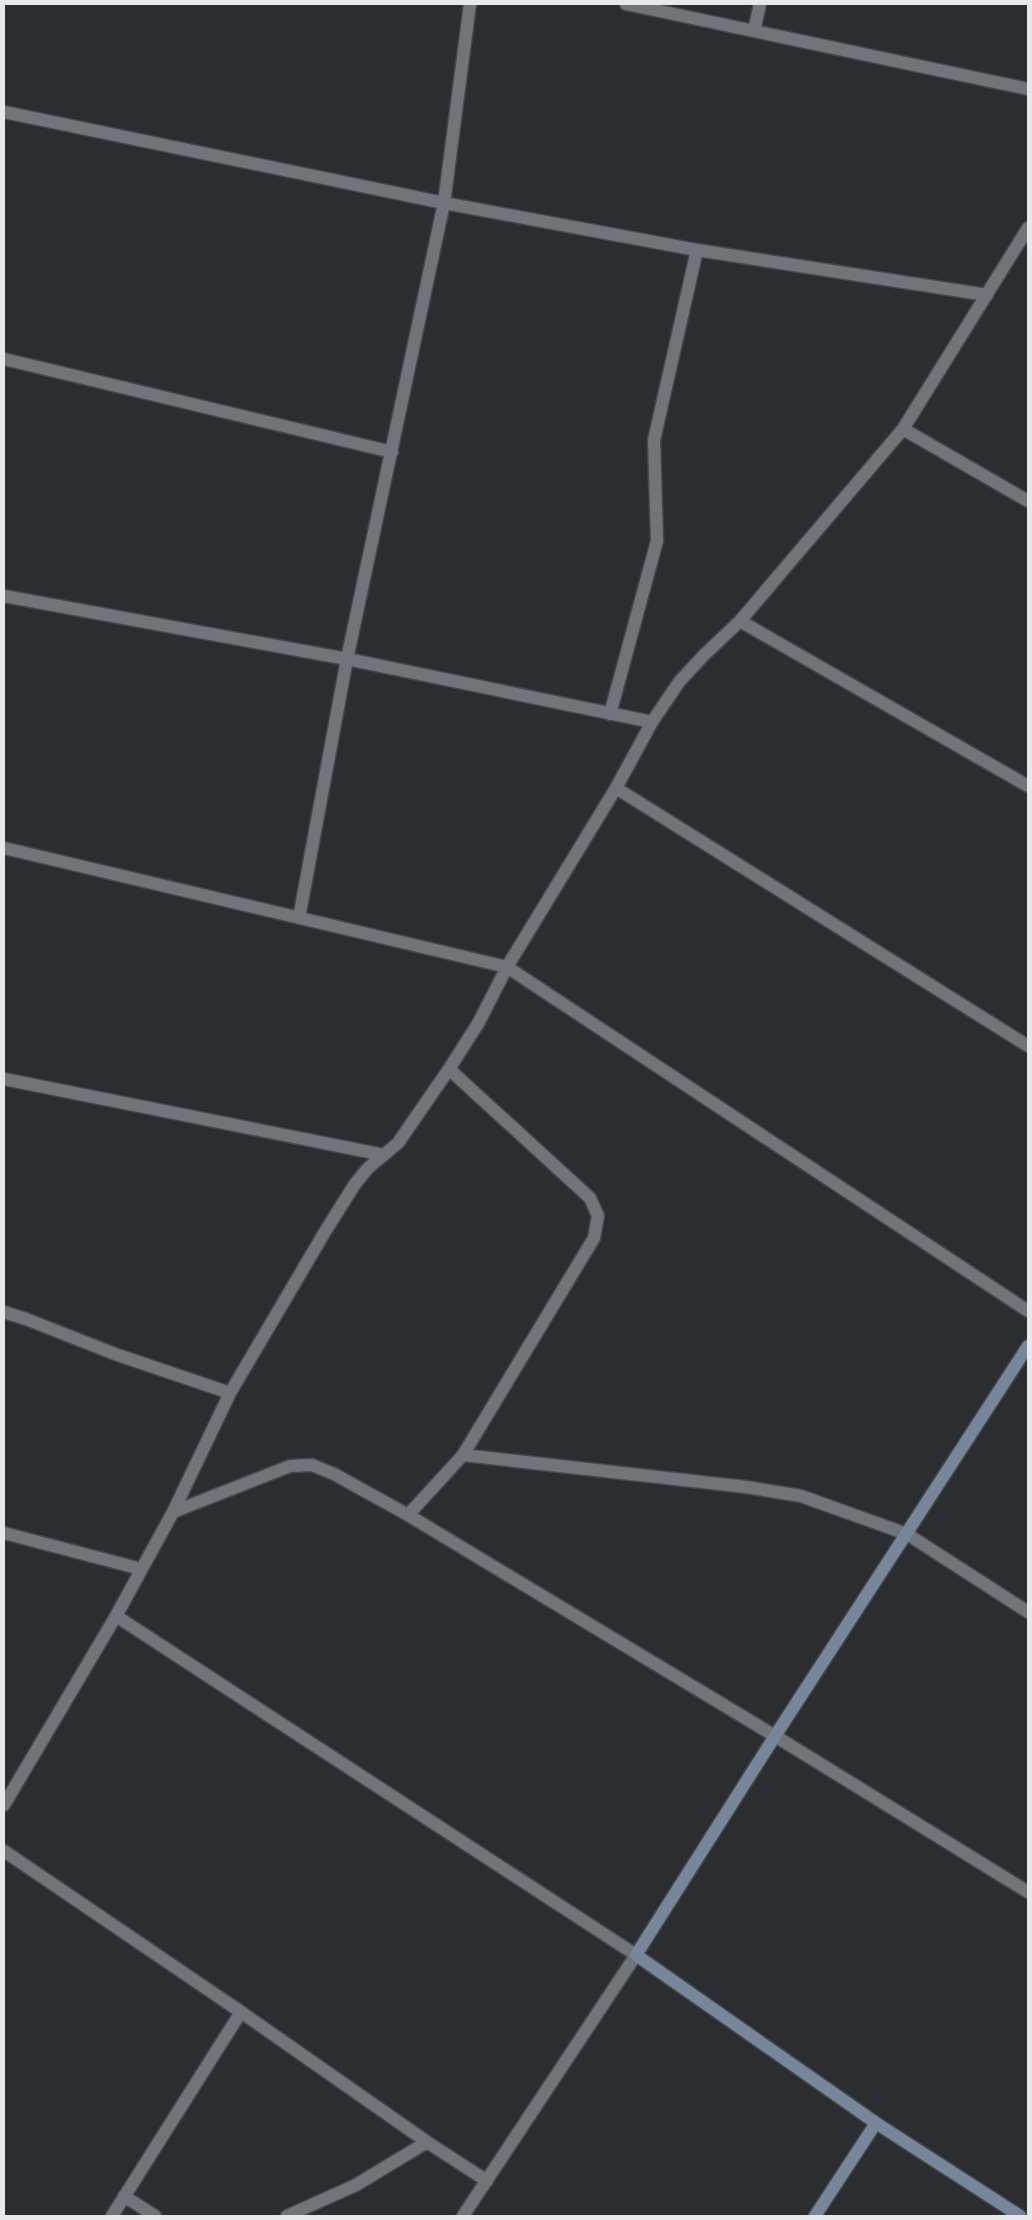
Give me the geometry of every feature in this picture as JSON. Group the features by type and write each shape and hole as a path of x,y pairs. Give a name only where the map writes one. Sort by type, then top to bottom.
{"street":[{"path":"299,918 347,660 444,203 470,4"},
{"path":"626,4 1028,89"},
{"path":"754,31 760,4"},
{"path":"4,112 444,203 697,250 987,295"},
{"path":"4,1805 116,1616 173,1512 230,1393 354,1184 368,1168 398,1143 449,1069 479,1022 507,967 616,788 652,722 679,682 740,621 903,429 1028,228"},
{"path":"610,714 657,541 654,440 697,250"},
{"path":"4,359 392,452"},
{"path":"903,429 1028,501"},
{"path":"4,596 347,660 652,722"},
{"path":"740,621 1028,786"},
{"path":"616,788 1028,1046"},
{"path":"4,848 507,967 1028,1310"},
{"path":"408,1515 463,1454 594,1238 598,1216 590,1198 449,1069"},
{"path":"4,1079 384,1155"},
{"path":"4,1312 115,1354 230,1393"},
{"path":"463,2216 636,1955 775,1736 1028,1346"},
{"path":"463,1454 746,1487 802,1496 907,1534 1028,1612"},
{"path":"173,1512 290,1466 312,1465 334,1474 408,1515 775,1736 1028,1892"},
{"path":"4,1533 141,1569"},
{"path":"116,1616 636,1955 876,2123 1020,2216"},
{"path":"4,1851 241,2012 427,2142 487,2181"},
{"path":"112,2216 241,2012"},
{"path":"815,2216 876,2123"},
{"path":"287,2216 356,2185 427,2142"},
{"path":"124,2196 155,2216"}]}
